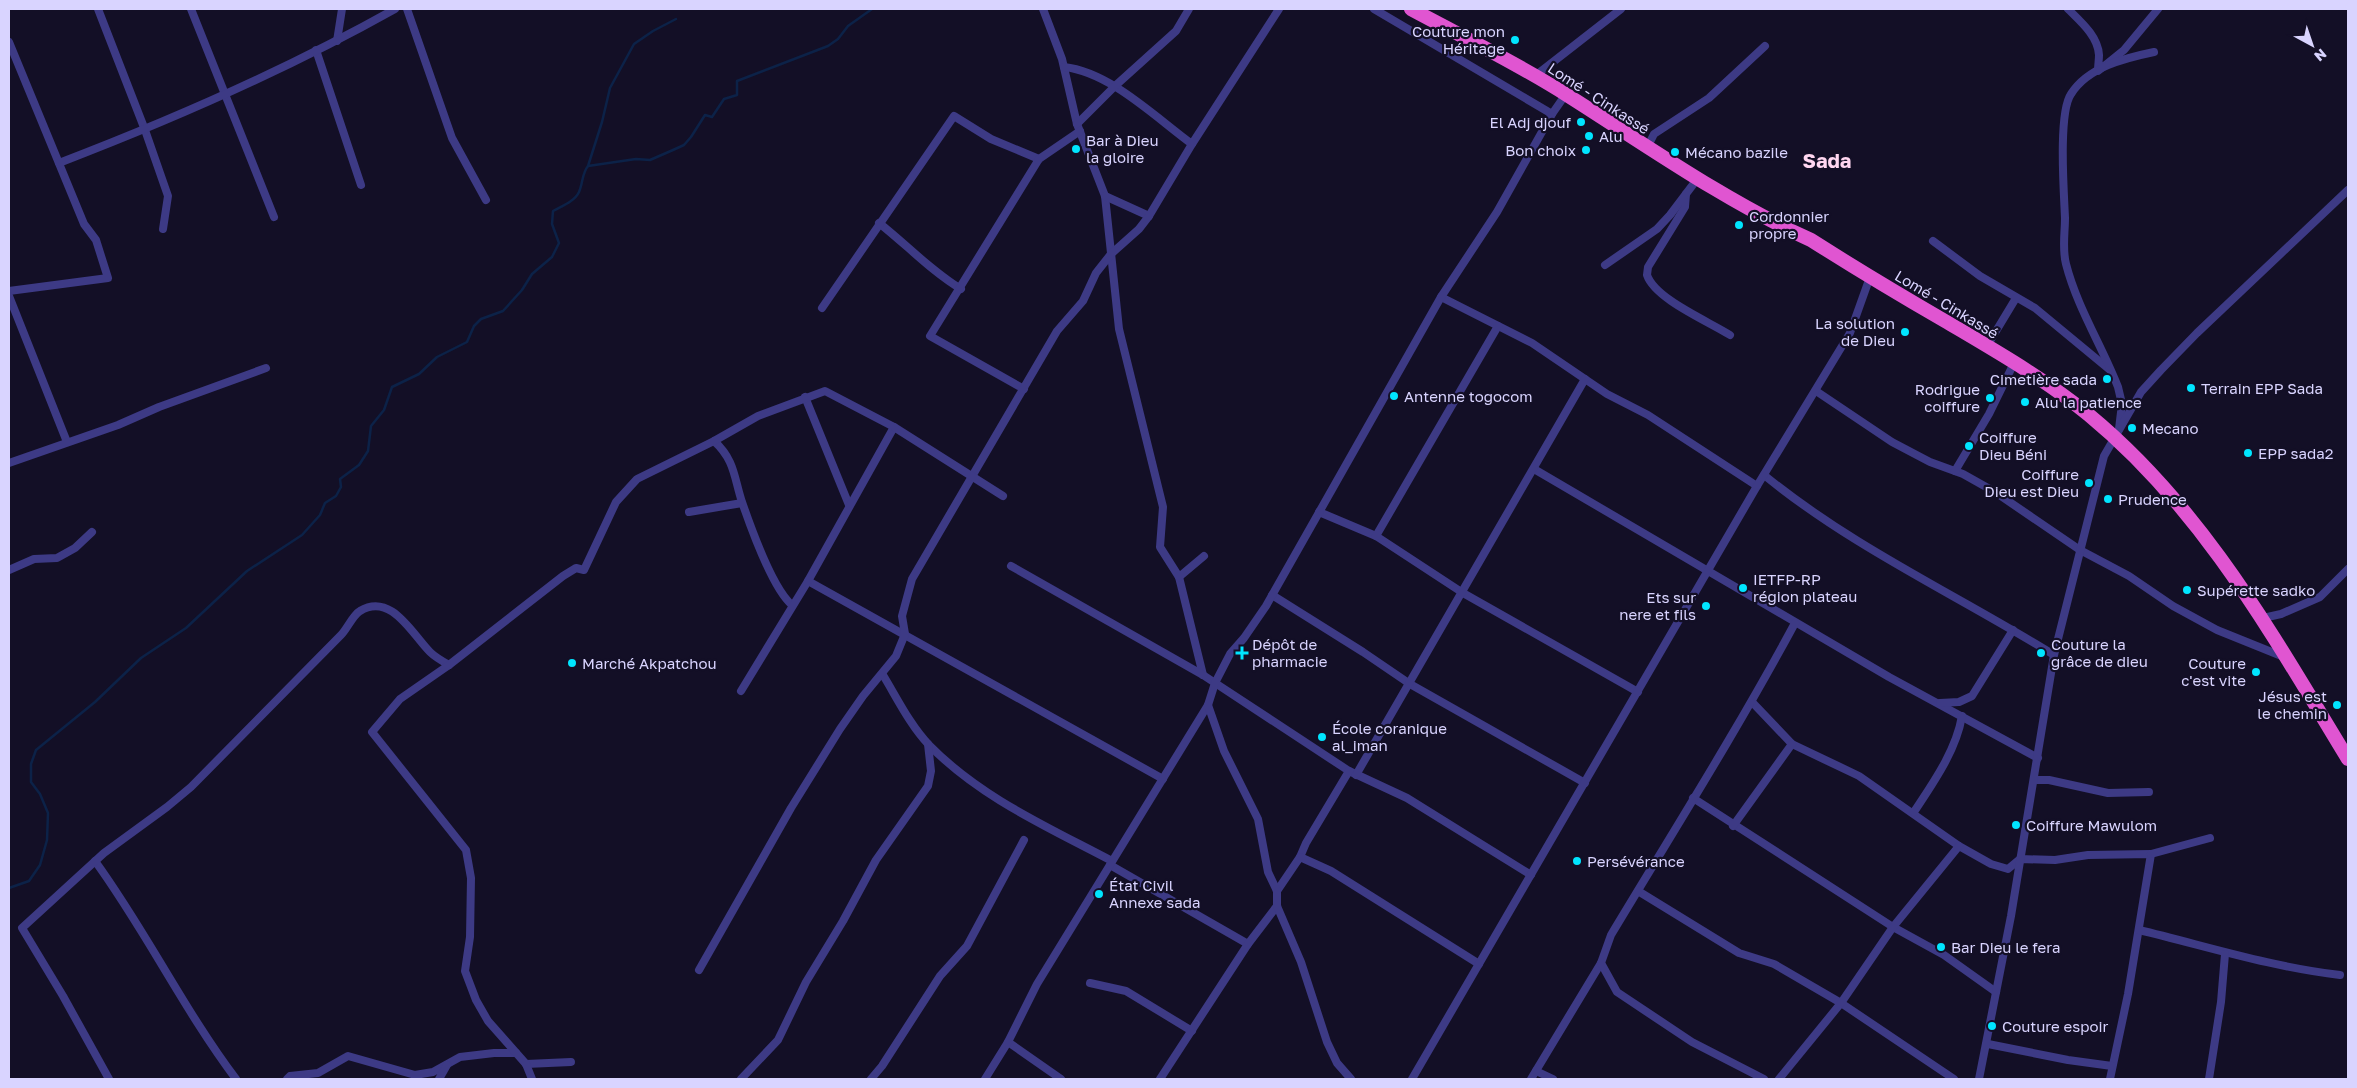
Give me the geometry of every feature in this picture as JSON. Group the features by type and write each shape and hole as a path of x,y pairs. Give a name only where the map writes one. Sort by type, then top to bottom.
{"highway":[{"name":"Lomé - Cinkassé","path":"1410,9 1535,76 1566,94 1647,148 1774,223 1811,240 2014,363 2053,388 2116,434 2162,484 2206,537 2263,618 2348,759"}],"street":[{"path":"98,9 146,130 168,196 163,230"},
{"path":"191,9 274,217"},
{"path":"337,41 342,9"},
{"path":"59,163 146,130 337,41 395,9"},
{"path":"407,9 452,138 486,200"},
{"path":"1043,9 1064,67 1079,127 1105,196 1119,329 1163,506 1160,546 1179,577 1203,674"},
{"path":"1024,389 930,336 961,289 1039,159 1079,127 1115,86 1176,31 1189,9"},
{"path":"699,970 791,808 840,728 896,656 905,634 902,616 912,579 1057,331 1083,301 1096,273 1111,254 1132,237 1150,216 1192,144 1278,9"},
{"path":"1535,76 1621,9"},
{"path":"2068,9 2084,25 2095,41 2099,55 2098,71"},
{"path":"2116,434 2122,404 2112,372 2076,292 2066,263 2064,247 2063,152 2065,110 2070,94 2124,50 2158,9"},
{"path":"1380,10 1552,114"},
{"path":"9,42 84,224 96,240 108,278 9,291"},
{"path":"1647,148 1654,134 1708,98 1765,46"},
{"path":"316,50 361,185"},
{"path":"2098,71 2124,59 2154,52"},
{"path":"1064,67 1081,69 1115,86 1192,144"},
{"path":"985,1079 1008,1042 1037,984 1208,705 1215,684 1230,654 1244,638 1272,596 1441,297 1497,212 1552,114 1566,94"},
{"path":"822,308 954,116 991,139 1039,159"},
{"path":"1605,265 1657,229 1698,178"},
{"path":"1979,1079 1988,1044 2054,655 2104,456 2141,392 2161,370 2197,332 2348,190"},
{"path":"1686,194 1685,207 1648,267 1647,275 1656,290 1669,300 1730,335"},
{"path":"1105,196 1150,216"},
{"path":"880,223 920,256 937,275 961,289"},
{"path":"1933,241 1980,276 2035,308 2112,372"},
{"path":"1412,1079 1757,486 1850,333 1870,277"},
{"path":"9,296 67,442"},
{"path":"1441,297 1532,343 1585,379 1648,415 1757,486"},
{"path":"1987,346 2016,298"},
{"path":"1376,536 1498,326"},
{"path":"1954,471 1978,433 2014,363"},
{"path":"9,463 118,426 159,407 266,368"},
{"path":"1356,775 1463,594 1585,379"},
{"path":"532,1079 526,1064 488,1021 476,1000 465,971 470,937 472,878 466,850 372,732 400,699 449,665 563,576 576,568 584,570 616,502 637,478 714,441 758,416 805,397 825,391 894,428 971,478 996,490 1002,496"},
{"path":"1816,391 1892,442 2002,496 2080,550 2129,576 2173,606 2217,630 2288,659"},
{"path":"805,397 849,505"},
{"path":"741,691 808,580 894,428"},
{"path":"714,441 730,459 742,503 778,590 792,606"},
{"path":"1534,469 1795,623 2038,758"},
{"path":"1764,475 1817,517 1839,527 1871,549 2054,655"},
{"path":"689,512 742,503"},
{"path":"1319,512 1376,536 1463,594 1543,637 1638,692"},
{"path":"9,570 34,560 57,558 75,548 92,532"},
{"path":"1179,577 1204,556"},
{"path":"1011,566 1203,674 1215,684 1356,775 1407,798 1531,875"},
{"path":"2263,618 2280,614 2320,596 2348,569"},
{"path":"808,580 1163,780"},
{"path":"1272,596 1363,652 1410,684 1585,782"},
{"path":"109,1079 63,996 22,928 95,861 130,832 167,807 191,787 341,635 358,612 369,607 382,607 395,613 430,652 449,665"},
{"path":"1531,1079 1601,963 1611,935 1752,702 1795,623"},
{"path":"1938,703 1959,702 1972,696 2012,630"},
{"path":"883,675 906,714 928,744 985,793 1111,863 1248,944"},
{"path":"1752,702 1792,744 1859,776 1914,812 1959,846 1991,864 2008,869 2020,859 2056,860 2088,855 2150,854 2210,838"},
{"path":"1208,705 1224,751 1258,820 1268,872 1277,891 1277,906 1300,962 1327,1042 1337,1063 1351,1079"},
{"path":"1914,812 1941,770 1960,729 1962,716"},
{"path":"741,1079 778,1040 806,982 844,921 876,860 928,786 931,770 928,744"},
{"path":"1733,826 1792,744"},
{"path":"1277,891 1300,857 1306,843 1349,770"},
{"path":"2034,780 2050,780 2108,792 2149,792"},
{"path":"1693,798 1733,826 1893,926 1944,955 1996,992"},
{"path":"871,1079 882,1066 940,976 966,946 1024,840"},
{"path":"1779,1079 1841,1003 1893,926 1959,846"},
{"path":"2110,1079 2139,930 2150,854"},
{"path":"1300,857 1331,872 1479,964"},
{"path":"95,861 123,900 179,994 236,1079"},
{"path":"1638,891 1739,953 1774,964 1841,1003 1954,1079"},
{"path":"1160,1079 1248,944 1277,906"},
{"path":"2139,930 2225,954 2314,972 2340,975"},
{"path":"2209,1079 2221,1002 2225,954"},
{"path":"1601,963 1617,992 1692,1042 1764,1079"},
{"path":"1090,983 1126,991 1192,1031"},
{"path":"1008,1042 1061,1079"},
{"path":"1988,1044 2068,1060 2112,1066"},
{"path":"288,1079 290,1076 318,1073 348,1056 415,1075 433,1072 460,1057 494,1052 516,1053"},
{"path":"526,1064 572,1062"},
{"path":"439,1079 447,1065"},
{"path":"1536,1071 1553,1079"}],"waterway":[{"path":"9,888 29,881 40,865 47,840 48,813 40,794 31,782 31,764 36,750 95,702 141,658 186,628 247,571 302,535 320,515 325,503 336,496 341,487 340,479 359,465 368,451 371,426 384,410 392,387 419,374 437,357 467,342 474,326 481,319 503,311 522,290 532,274 552,257 559,243 552,224 553,211 575,198 588,166 636,159 650,160 684,145 705,115 712,117 724,99 737,95 737,81 828,46 838,39 848,26 872,9"},
{"path":"588,166 602,122 610,88 634,44 676,19"}],"place":[{"name":"Couture mon Héritage","path":"1515,40"},
{"name":"El Adj djouf","path":"1581,122"},
{"name":"Alu","path":"1589,136"},
{"name":"Bar à Dieu la gloire","path":"1076,149"},
{"name":"Bon choix","path":"1586,150"},
{"name":"Mécano bazile","path":"1675,152"},
{"name":"Cordonnier propre","path":"1739,225"},
{"name":"La solution de Dieu","path":"1905,332"},
{"name":"Cimetière sada","path":"2107,379"},
{"name":"Terrain EPP Sada","path":"2191,388"},
{"name":"Antenne togocom","path":"1394,396"},
{"name":"Rodrigue coiffure","path":"1990,398"},
{"name":"Alu la patience","path":"2025,402"},
{"name":"Mecano","path":"2132,428"},
{"name":"Coiffure Dieu Béni","path":"1969,446"},
{"name":"EPP sada2","path":"2248,453"},
{"name":"Coiffure Dieu est Dieu","path":"2089,483"},
{"name":"Prudence","path":"2108,499"},
{"name":"IETFP-RP région plateau","path":"1743,588"},
{"name":"Supérette sadko","path":"2187,590"},
{"name":"Ets sur nere et fils","path":"1706,606"},
{"name":"Dépôt de pharmacie","path":"1242,653"},
{"name":"Couture la grâce de dieu","path":"2041,653"},
{"name":"Marché Akpatchou","path":"572,663"},
{"name":"Couture c'est vite","path":"2256,672"},
{"name":"Jésus est le chemin","path":"2337,705"},
{"name":"École coranique al_iman","path":"1322,737"},
{"name":"Coiffure Mawulom","path":"2016,825"},
{"name":"Persévérance","path":"1577,861"},
{"name":"État Civil Annexe sada","path":"1099,894"},
{"name":"Bar Dieu le fera","path":"1941,947"},
{"name":"Couture espoir","path":"1992,1026"}],"district":[{"name":"Sada","path":"1827,160"}]}
